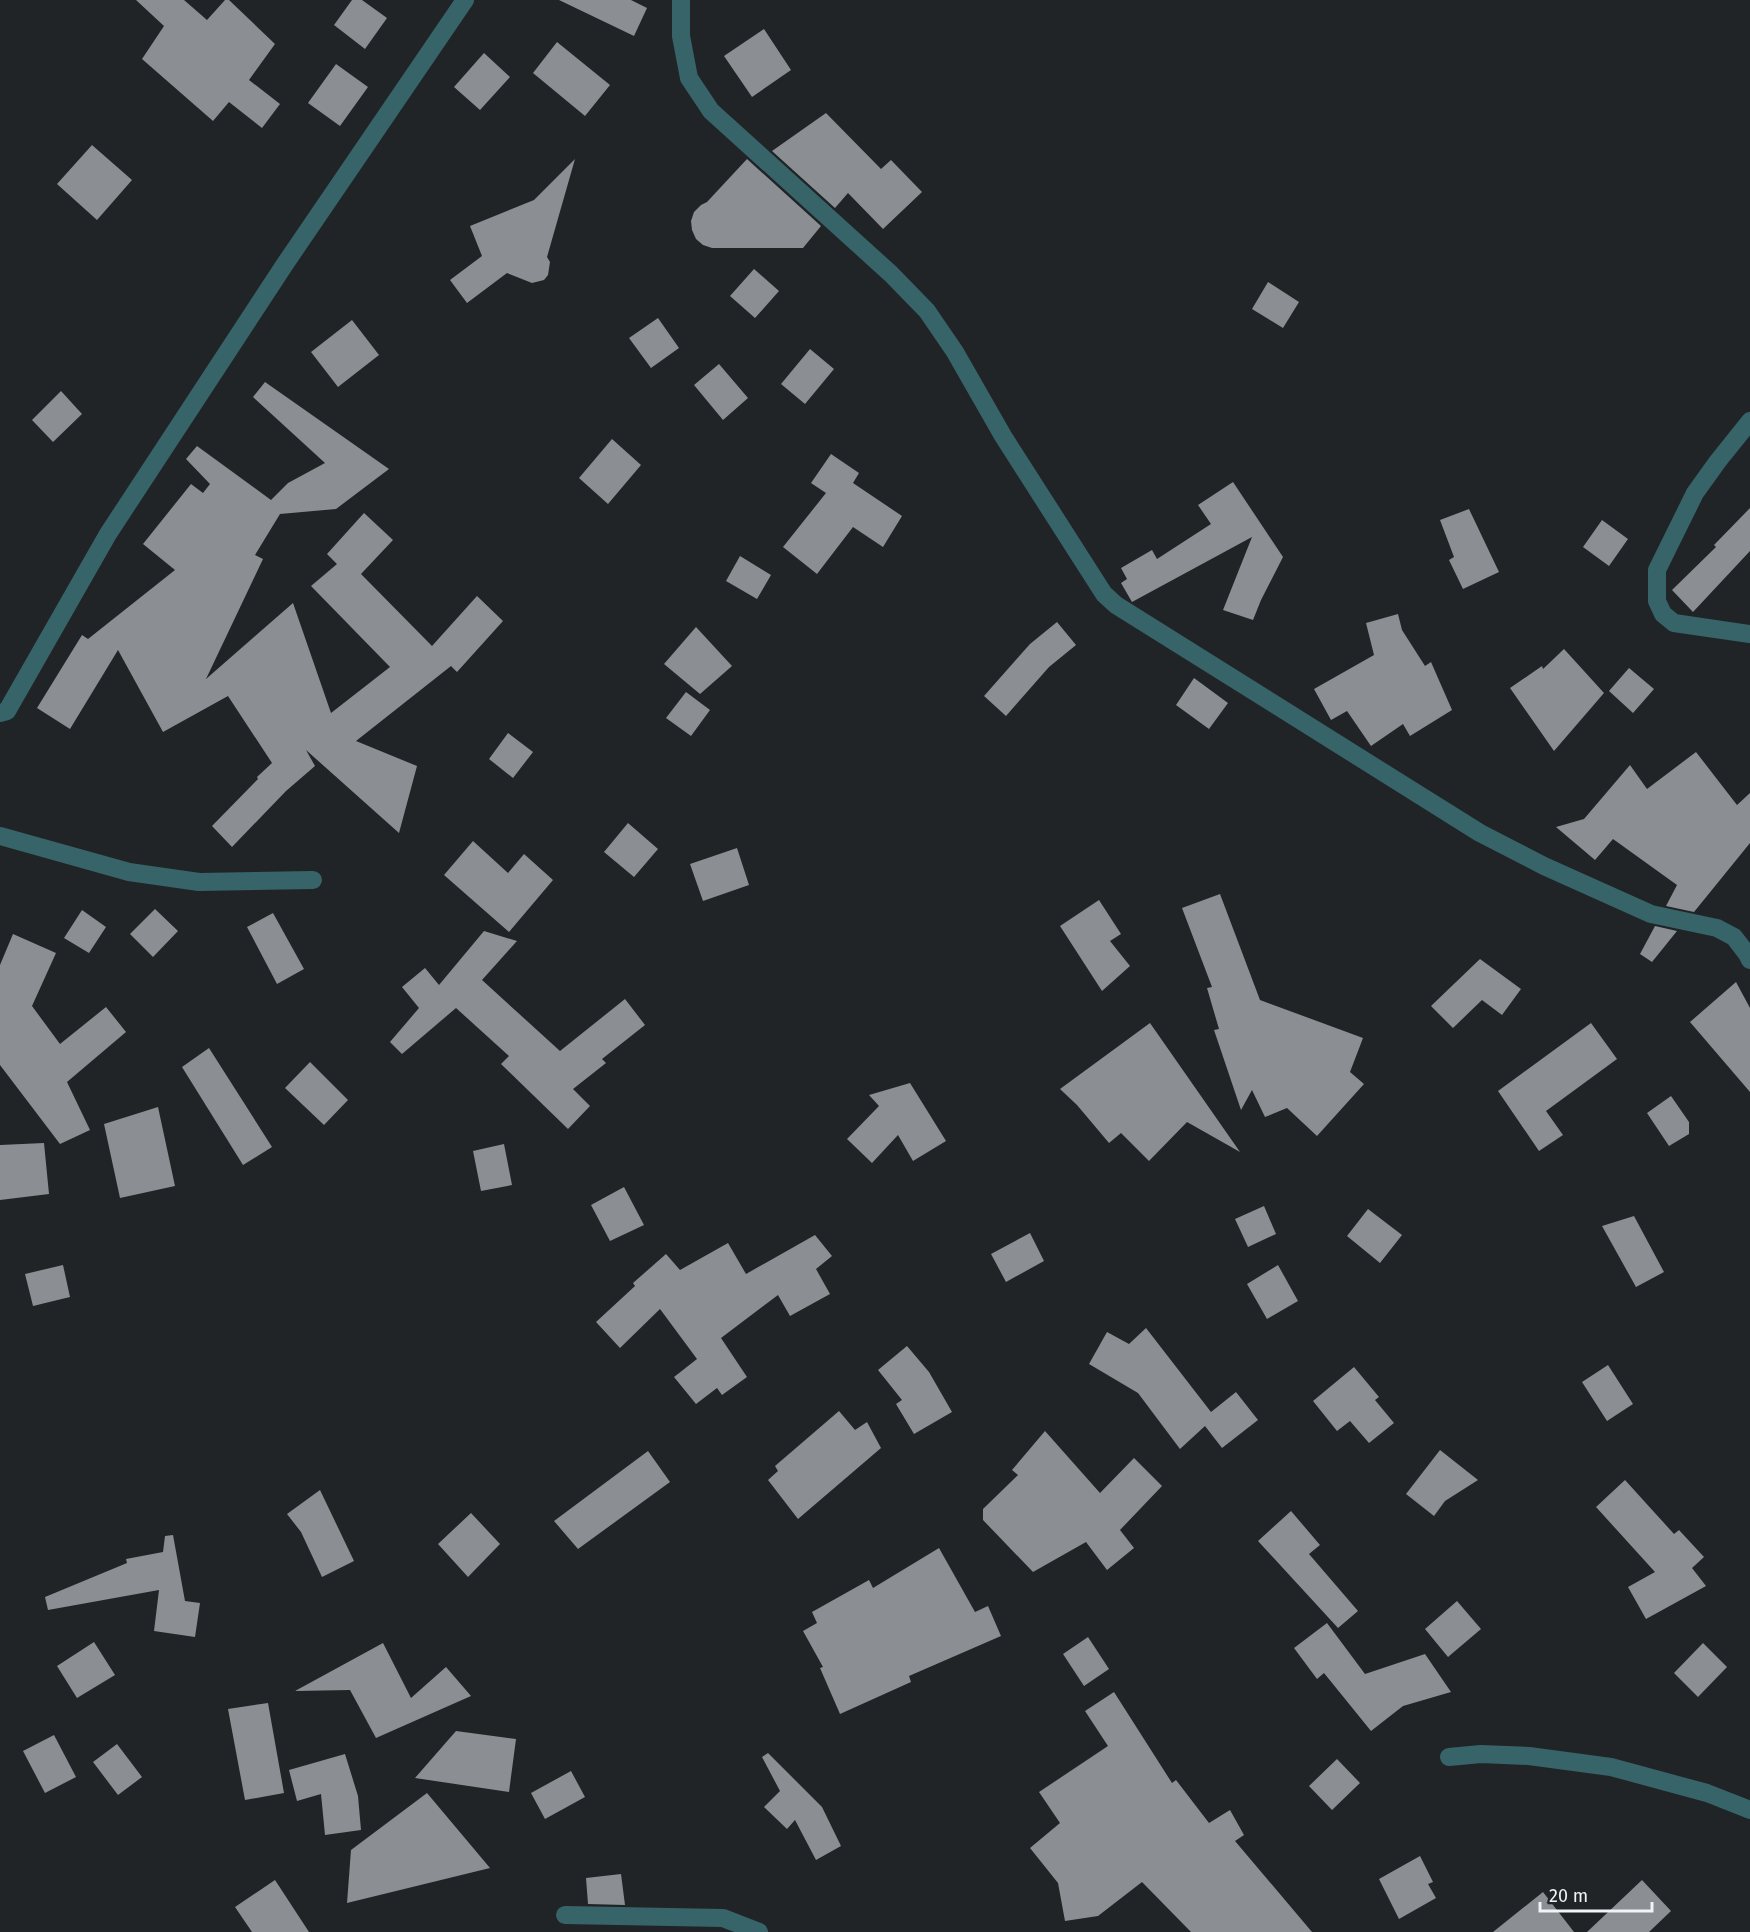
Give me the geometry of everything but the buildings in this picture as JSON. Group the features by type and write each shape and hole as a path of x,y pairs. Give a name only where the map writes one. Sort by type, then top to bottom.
{"street":[{"path":"0,731 4,712 108,534 285,264 465,0"},
{"path":"681,0 681,36 689,78 711,111 891,274 927,310 955,352 1021,465 1104,594 1116,605 1480,833 1544,866 1651,914 1717,928 1734,937 1750,960"},
{"path":"1750,421 1718,460 1695,494 1657,570 1658,601 1663,614 1674,622 1750,634"},
{"path":"0,836 129,872 199,882 314,880"},
{"path":"1449,1757 1481,1754 1520,1756 1611,1767 1707,1793 1750,1810"},
{"path":"565,1915 723,1918 759,1932"}]}
